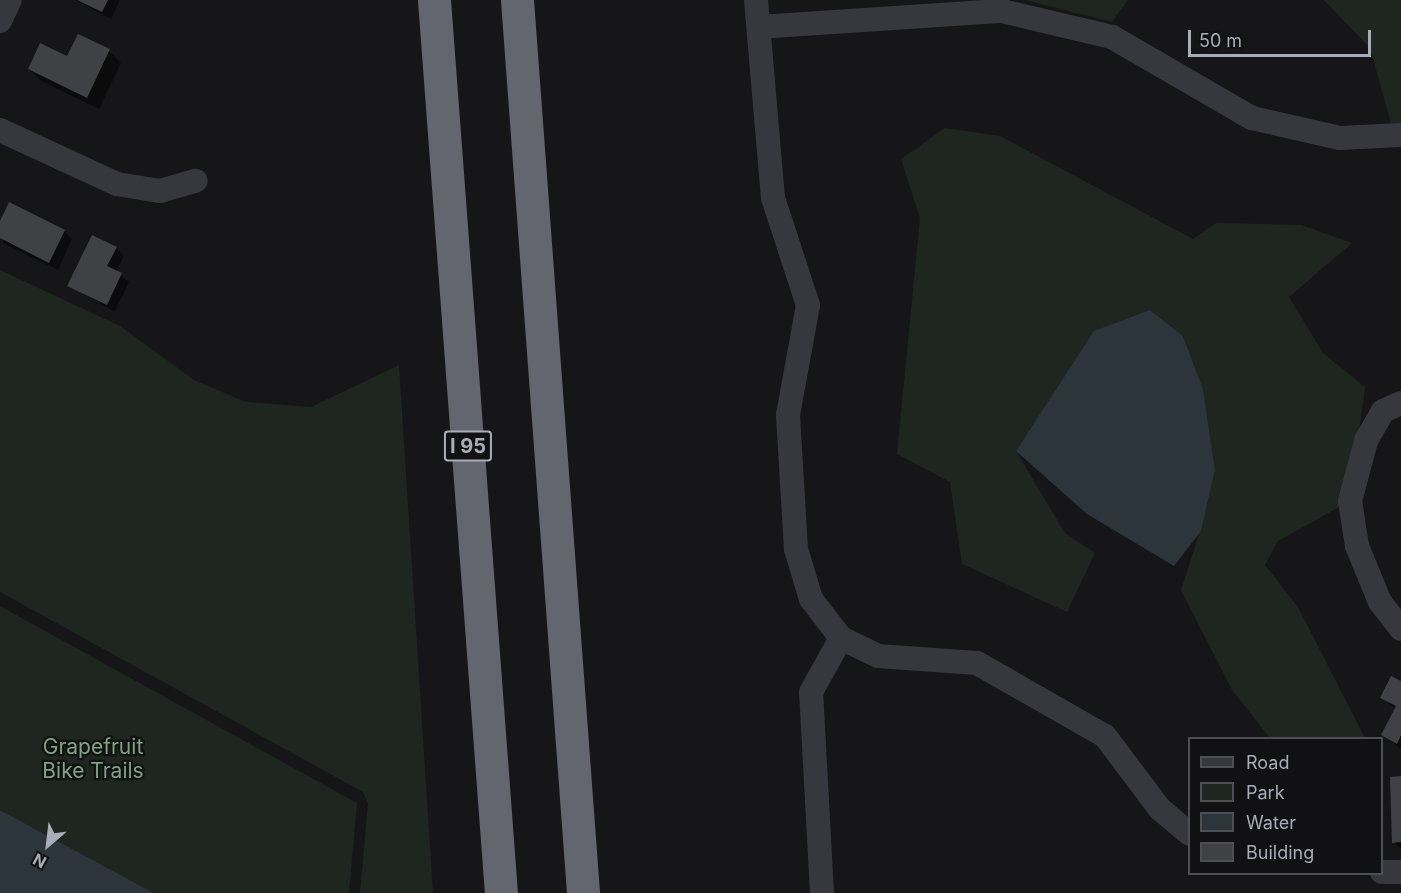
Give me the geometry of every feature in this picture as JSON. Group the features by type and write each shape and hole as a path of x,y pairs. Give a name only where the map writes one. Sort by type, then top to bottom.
{"highway":[{"name":"I 95","path":"434,0 501,893"},
{"path":"517,0 583,893"}],"street":[{"path":"0,21 10,0"},
{"path":"756,0 773,198 808,305 788,415 796,549 811,599 841,638 878,656 977,663 1105,736 1160,809 1188,832"},
{"path":"759,27 1002,11 1112,37 1252,118 1340,138 1401,135"},
{"path":"0,130 117,184 160,191 196,181"},
{"path":"1401,403 1383,411 1366,441 1350,501 1357,546 1380,603 1401,629"},
{"path":"822,893 811,692 841,638"},
{"path":"1383,872 1401,872"}],"green space":[{"path":"1025,0 1128,0 1112,22"},
{"path":"1324,0 1401,0 1401,127 1392,127 1370,48"},
{"path":"945,128 1000,136 1193,239 1216,223 1301,225 1352,243 1289,297 1323,353 1365,387 1350,501 1278,541 1265,565 1298,607 1364,737 1269,737 1232,690 1181,590 1203,522 1215,470 1203,389 1183,336 1150,310 1016,451 1065,533 1095,553 1067,612 962,564 950,482 897,454 920,218 901,159"},
{"path":"0,270 120,326 194,380 246,402 311,407 399,365 433,893 360,893 368,803 363,792 0,592"},
{"name":"Grapefruit Bike Trails","path":"0,606 357,803 349,893 154,893 0,810"}],"water":[{"path":"1150,310 1183,336 1203,389 1215,470 1201,531 1174,566 1087,514 1016,451 1094,331"},
{"path":"0,810 154,893 0,893"}],"building":[{"path":"77,0 108,0 102,12"},
{"path":"78,34 110,49 87,98 28,69 40,43 67,56"},
{"path":"9,202 65,230 49,263 0,238 0,221"},
{"path":"92,235 117,247 107,266 122,273 107,305 67,286"},
{"path":"1391,676 1401,681 1401,735 1397,744 1381,735 1396,706 1380,698"},
{"path":"1401,776 1401,842 1392,843 1390,777"}]}
